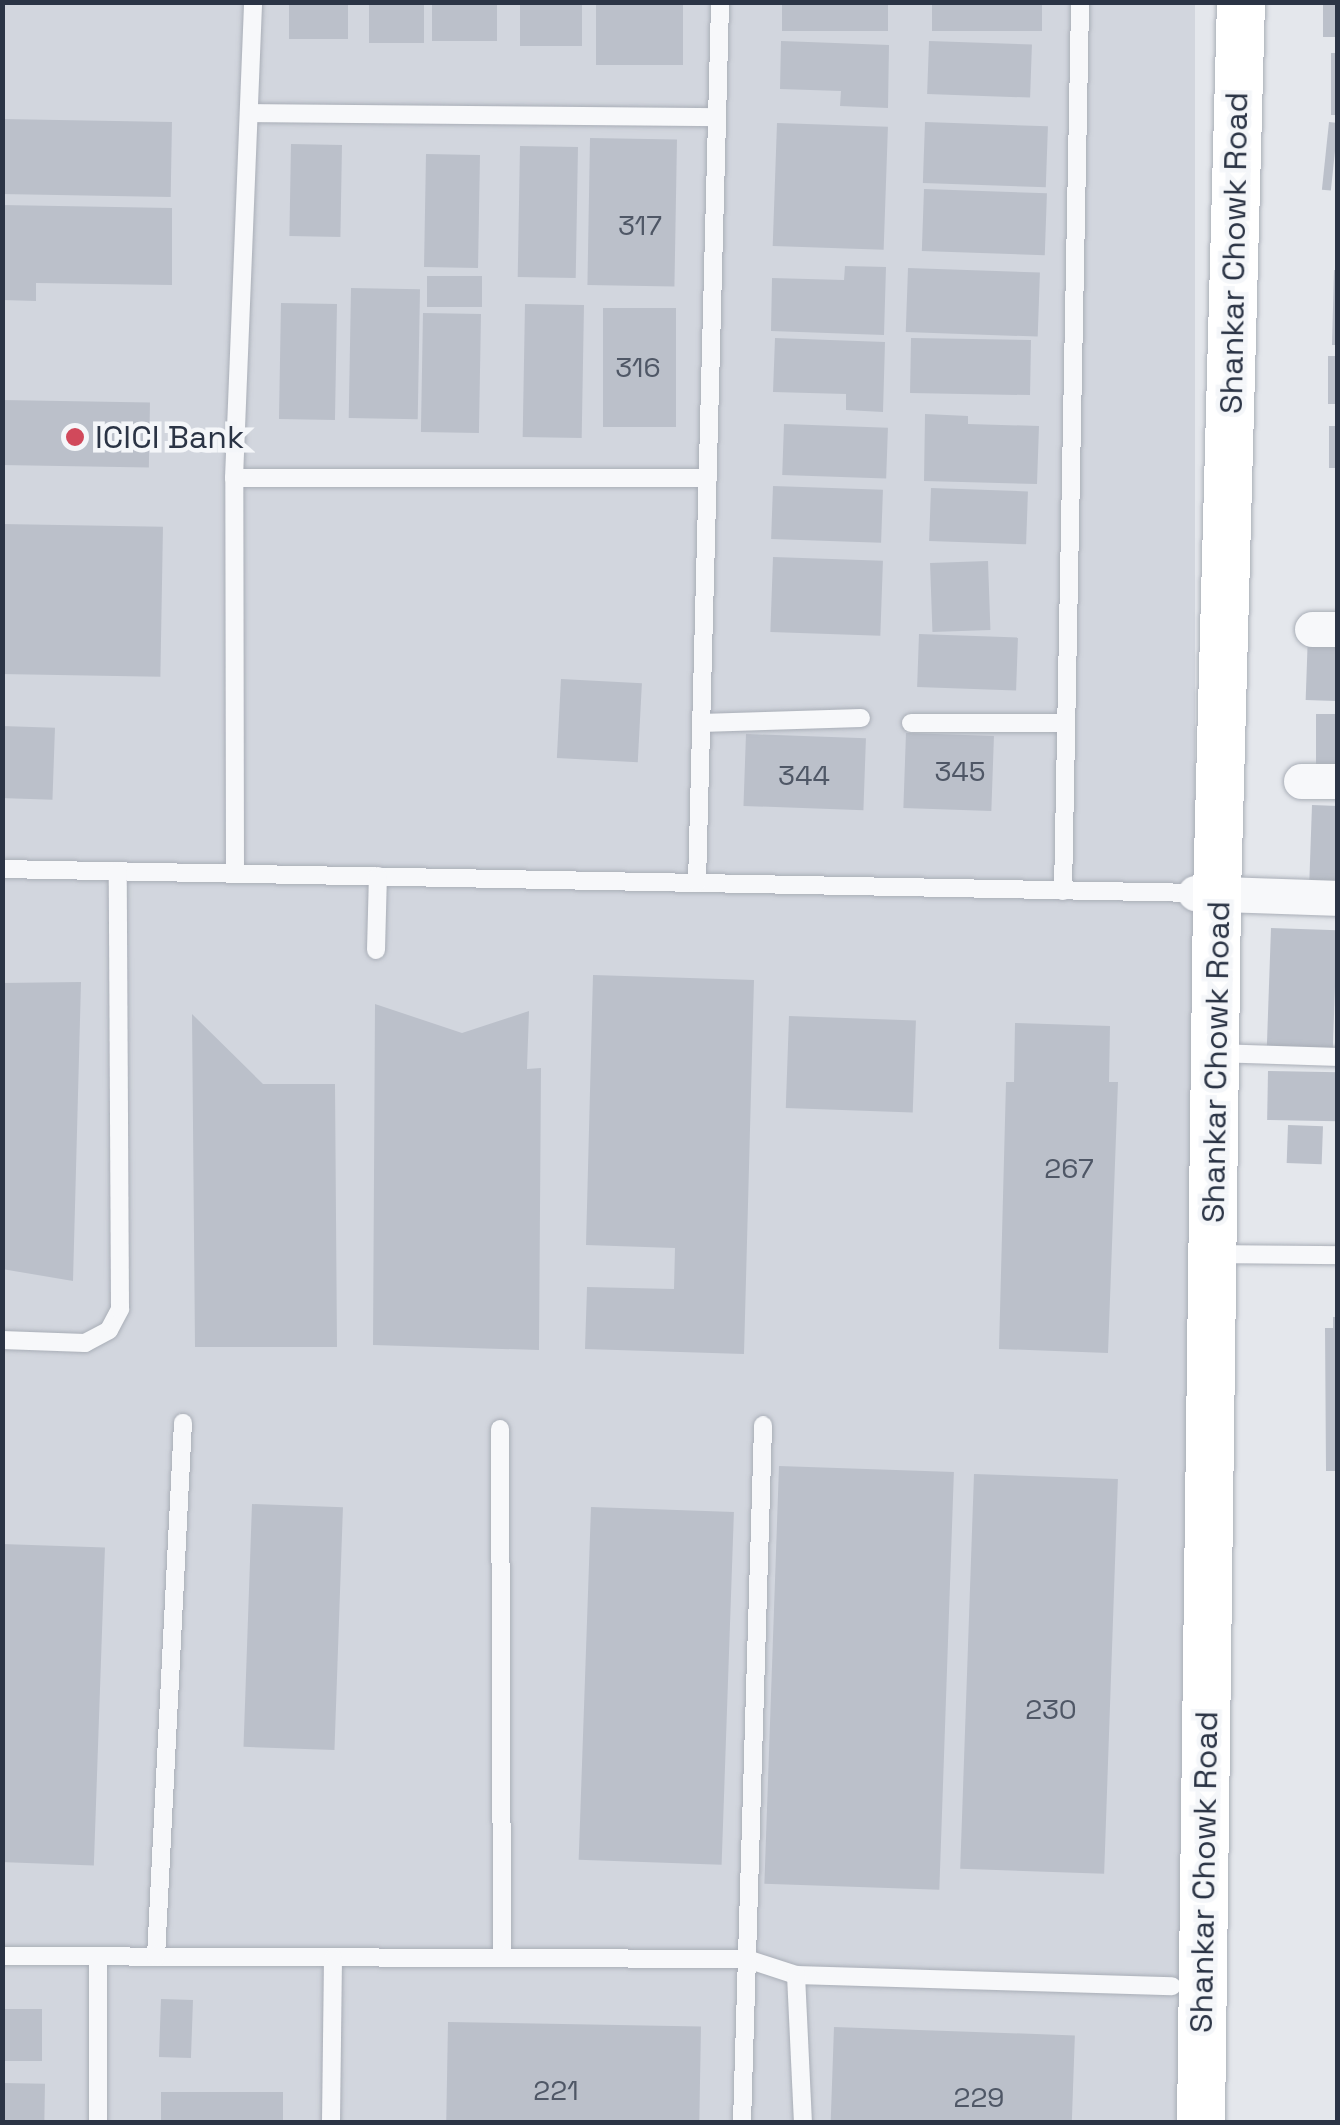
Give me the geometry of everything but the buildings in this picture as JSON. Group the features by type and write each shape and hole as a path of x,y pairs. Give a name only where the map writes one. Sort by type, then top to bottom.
{"main road":[{"name":"Shankar Chowk Road","path":"1201,2122 1216,1053 1206,894 1211,2"},
{"name":"Shankar Chowk Road","path":"1170,2122 1206,894 1240,2"}],"street":[{"path":"1301,781 1338,781"},
{"path":"1206,894 1338,898"}],"lane":[{"path":"235,874 234,478 253,2"},
{"path":"698,883 720,2"},
{"path":"1063,891 1080,2"},
{"path":"250,113 717,116"},
{"path":"234,478 708,478"},
{"path":"702,723 861,718"},
{"path":"911,723 1066,723"},
{"path":"2,868 1206,894"},
{"path":"2,1340 85,1342 109,1330 120,1309 118,871"},
{"path":"376,950 378,876"},
{"path":"1216,1053 1338,1057"},
{"path":"1214,1254 1338,1254"},
{"path":"156,1957 183,1423"},
{"path":"742,2122 762,1425"},
{"path":"500,1429 502,1958"},
{"path":"2,1956 747,1959 796,1975 1172,1986"},
{"path":"98,1957 98,2122"},
{"path":"332,2122 333,1958"},
{"path":"796,1975 803,2122"}],"shaded area":[{"path":"3,3 1195,3 1195,2122 3,2122"}],"place":[{"name":"ICICI Bank","path":"75,437"}]}
